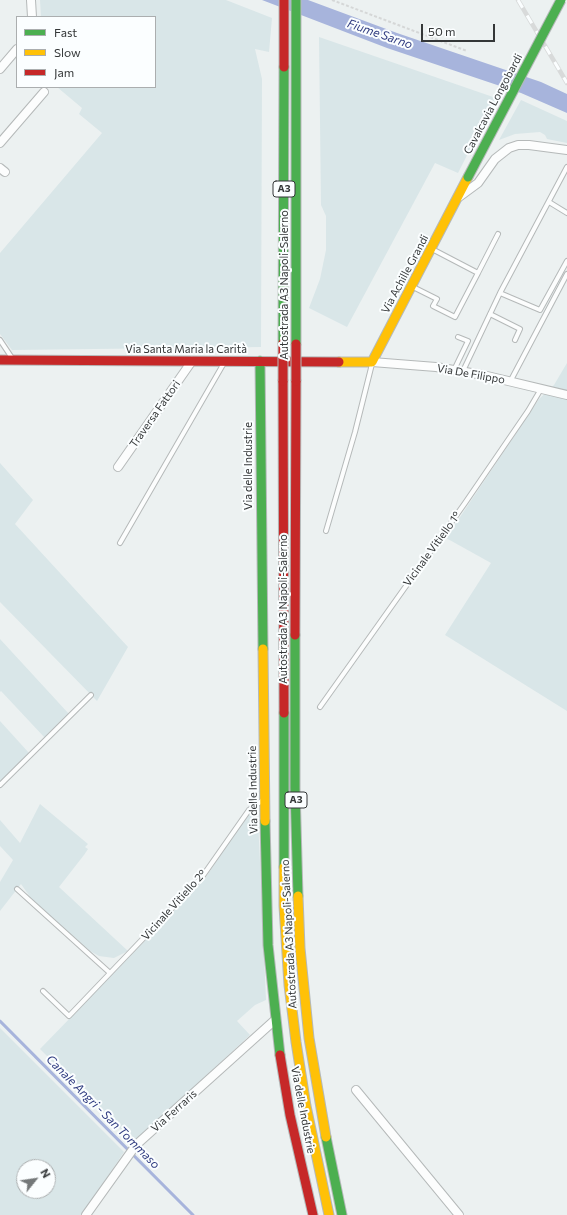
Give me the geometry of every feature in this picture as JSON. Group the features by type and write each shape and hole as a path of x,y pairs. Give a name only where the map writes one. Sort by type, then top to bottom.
{"main road":[{"name":"Autostrada A3 Napoli-Salerno","path":"284,0 284,906 289,985 296,1042 306,1106 329,1215"},
{"name":"Autostrada A3 Napoli-Salerno","path":"296,0 295,788 300,948 309,1038 319,1105 342,1215"},
{"name":"Cavalcavia Longobardi","path":"468,177 562,0"},
{"name":"Via Achille Grandi","path":"372,362 468,177"},
{"name":"Via Santa Maria la Carità","path":"0,359 372,362"},
{"name":"Via delle Industrie","path":"260,361 268,945 279,1048 290,1115 313,1215"}],"street":[{"path":"31,0 32,16"},
{"path":"0,69 16,50"},
{"path":"0,143 44,92"},
{"name":"Via Achille Grandi","path":"458,198 478,183 495,159 509,148 518,145 529,145 567,150"},
{"name":"Traversa Fattori","path":"118,467 192,361"},
{"name":"Via De Filippo","path":"372,362 463,371 511,380 567,396"},
{"name":"Via Ferraris","path":"86,1215 136,1145 276,1020"},
{"path":"356,1090 459,1215"}],"lane":[{"path":"463,371 500,294 567,168"},
{"path":"549,202 567,213"},
{"path":"412,286 437,299 433,306 455,317 498,234"},
{"path":"431,249 478,273"},
{"path":"500,294 540,310 567,261"},
{"path":"511,380 567,274"},
{"path":"490,314 520,329 515,340"},
{"path":"454,370 468,341 458,337"},
{"path":"0,340 13,360"},
{"path":"120,543 225,361"},
{"path":"326,531 355,432 372,362"},
{"name":"Vicinale Vitiello 1°","path":"320,707 528,411 541,388"},
{"path":"0,785 91,695"},
{"name":"Vicinale Vitiello 2°","path":"43,991 69,1016 202,877 249,810 265,799"},
{"path":"17,889 110,973"}],"path":[{"path":"332,0 467,50"}],"shaded area":[{"path":"40,0 226,0 272,18 269,52 255,49 262,79 261,347 12,350 0,334 0,253 102,133 79,114 82,108 58,88 156,88 156,16 41,16"},
{"path":"319,37 496,98 458,173 435,163 347,327 309,308 320,279 326,250 326,216 321,205"},
{"path":"521,100 567,121 567,143 547,139 545,135 540,132 515,134 499,140"},
{"path":"567,363 567,711 445,635 491,563 446,538 539,399 554,385"},
{"path":"0,463 33,500 15,524 128,647 97,701 0,602"},
{"path":"0,639 69,714 45,738 1,691 0,692"},
{"path":"0,721 29,753 0,782"},
{"path":"40,804 88,844 85,847 88,849 84,855 59,887 128,951 114,958 99,956 90,951 33,901 21,884 0,911 0,882 13,860 0,846 0,820 20,843"},
{"path":"250,811 258,817 266,1000 255,1005 237,1021 250,1035 134,1143 40,1049 204,880"},
{"path":"0,1028 124,1152 82,1215 0,1215"}],"water":[{"name":"Fiume Sarno","path":"262,0 308,0 397,33 541,82 567,94 567,113 521,93 387,48"}],"waterway":[{"name":"Canale Angri - San Tommaso","path":"0,1021 193,1215"}],"railway":[{"path":"518,0 567,83"}],"traffic: fast":[{"path":"296,0 296,344"},
{"path":"468,177 561,0"},
{"path":"283,343 284,67"},
{"path":"260,361 263,649"},
{"path":"295,635 295,788 298,896"},
{"path":"284,713 284,867"},
{"path":"265,821 268,945 280,1055"},
{"path":"326,1137 342,1215"}],"traffic: slow":[{"path":"339,362 372,362 468,177"},
{"path":"263,649 265,821"},
{"path":"284,867 284,906 289,985 296,1042 306,1106 329,1215"},
{"path":"298,896 300,948 309,1038 326,1137"}],"traffic: jam":[{"path":"284,0 284,67"},
{"path":"283,343 283,381"},
{"path":"296,344 296,381"},
{"path":"0,360 339,362"},
{"path":"283,381 284,713"},
{"path":"295,635 296,381"},
{"path":"280,1055 290,1115 313,1215"}]}
